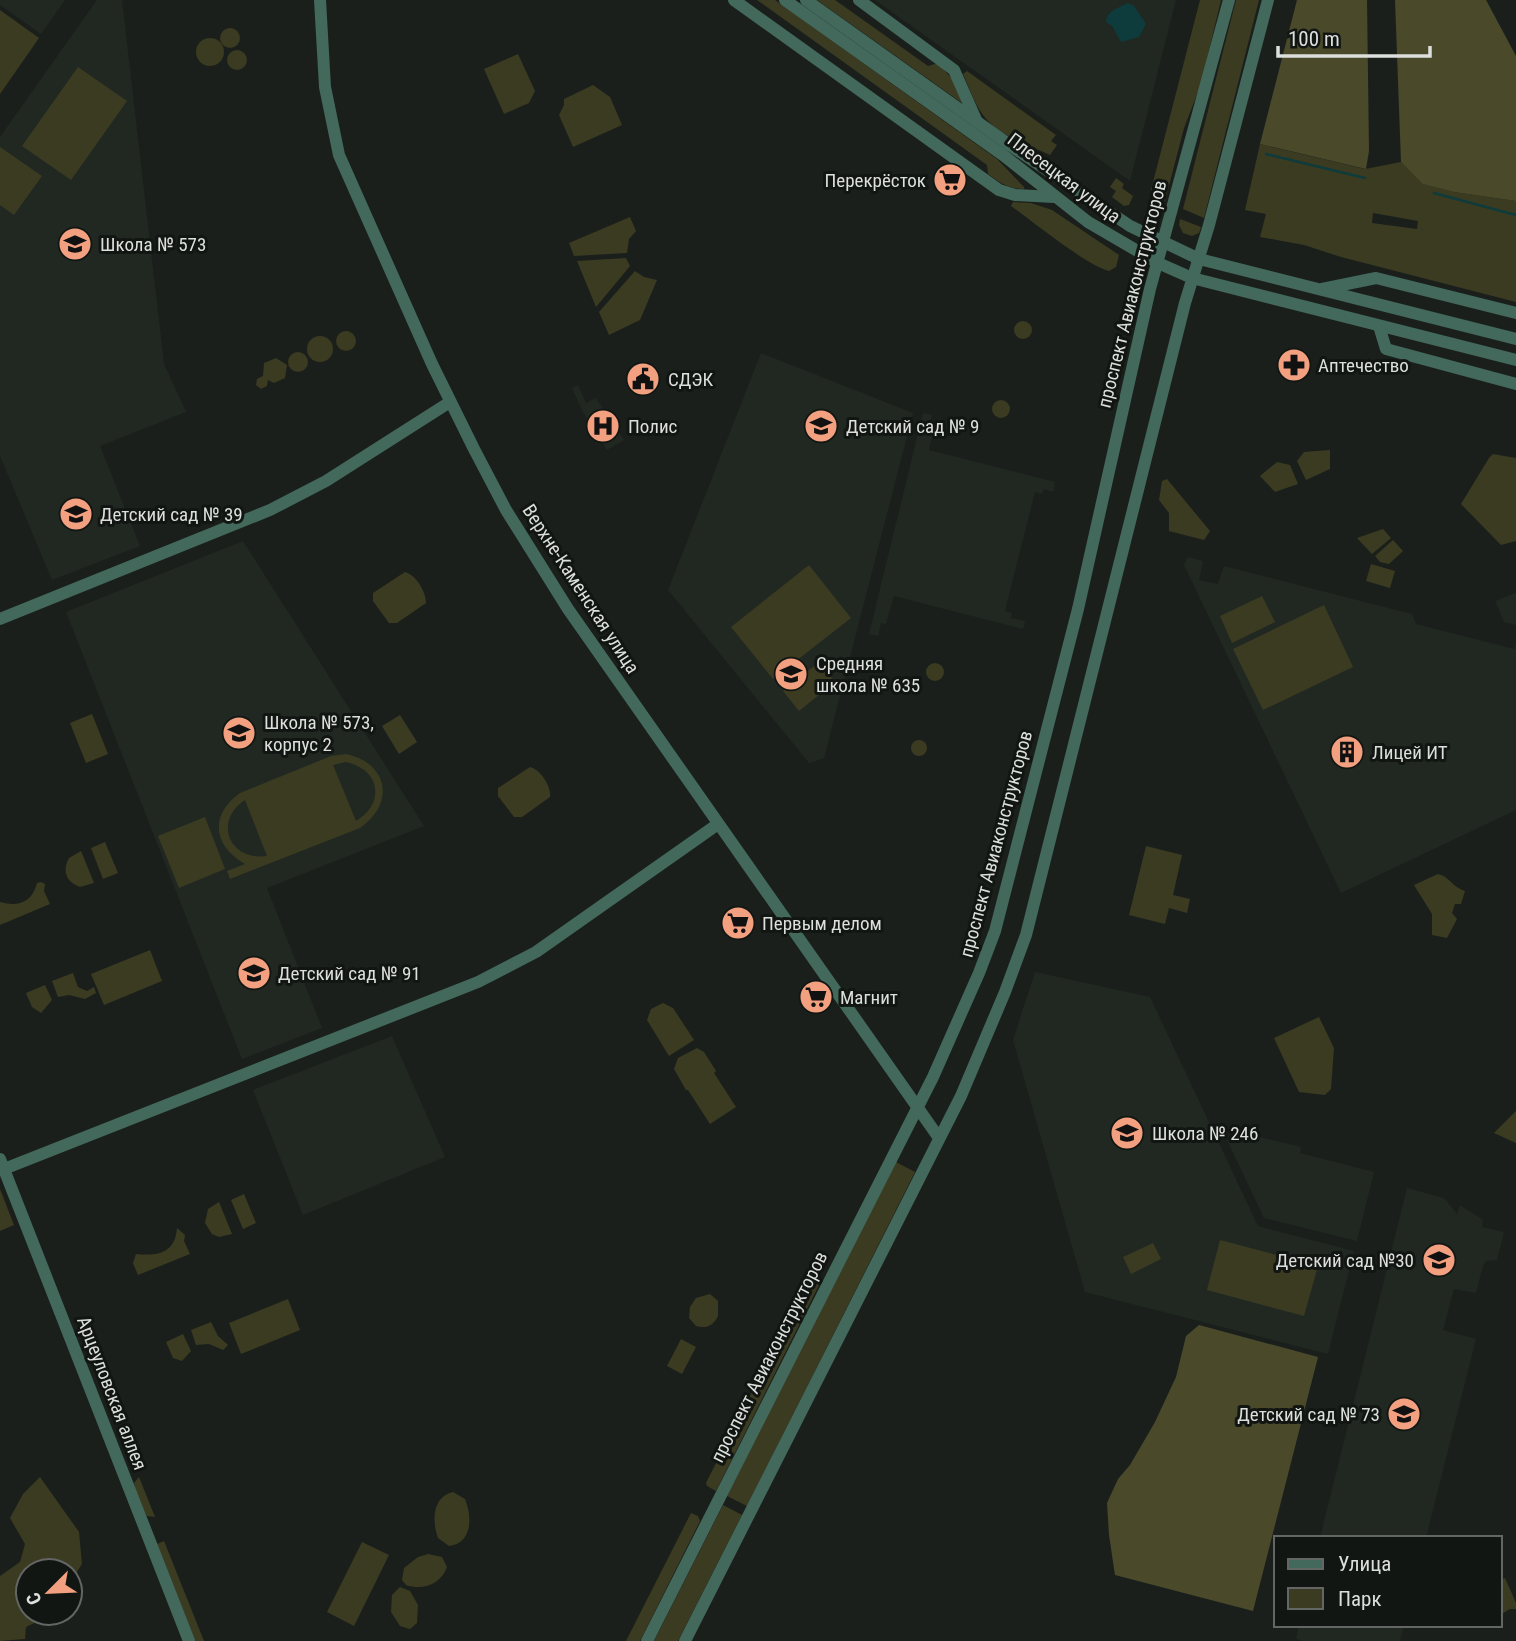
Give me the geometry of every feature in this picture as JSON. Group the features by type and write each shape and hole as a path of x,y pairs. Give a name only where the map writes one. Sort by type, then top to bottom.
{"street":[{"name":"Верхне-Каменская улица","path":"320,0 324,87 339,155 361,209 450,401 506,510 585,634 939,1138"},
{"path":"734,0 999,190 1015,195 1054,197"},
{"name":"Плесецкая улица","path":"785,0 1003,155 1097,228 1158,263 1192,278 1516,360"},
{"name":"Плесецкая улица","path":"806,0 1119,220 1199,259 1516,339"},
{"path":"859,0 954,70 978,122"},
{"name":"проспект Авиаконструкторов","path":"647,1641 940,1062 995,931 1078,608 1163,241 1229,0"},
{"path":"685,1641 961,1096 993,1024 1026,934 1192,278 1268,0"},
{"path":"1320,289 1376,278 1516,313"},
{"path":"1379,326 1386,349 1516,384"},
{"path":"0,619 270,510 326,481 450,401"},
{"path":"2,1164 478,982 536,953 718,824"},
{"name":"Арцеуловская аллея","path":"2,1164 189,1641"}],"shaded area":[{"path":"0,0 65,0 41,34 0,5"},
{"name":"Школа № 573","path":"97,0 122,0 164,364 186,412 100,446 140,546 52,580 0,456 0,137"},
{"path":"875,0 1176,0 1130,181"},
{"path":"1297,0 1367,0 1369,151 1366,169 1260,144"},
{"path":"1395,0 1486,0 1516,56 1516,201 1454,192 1423,184 1401,162"},
{"name":"Средняя школа № 635","path":"761,353 913,413 824,758 809,763 668,590"},
{"name":"Полис","path":"578,385 586,403 596,398 624,440 607,450 583,412 572,388"},
{"path":"923,413 932,415 930,421 935,423 929,450 1055,482 1053,492 1044,489 1042,494 1035,492 1005,611 1012,613 1011,618 1025,621 1023,629 894,596 886,624 881,623 878,636 869,634"},
{"name":"Школа № 573, корпус 2","path":"243,541 424,826 267,888 322,1028 242,1059 66,612"},
{"path":"1188,557 1203,561 1199,580 1218,584 1224,566 1412,614 1416,624 1514,649 1516,644 1516,810 1341,893 1184,565"},
{"path":"1516,593 1516,625 1504,622 1495,601"},
{"name":"Школа № 246","path":"1035,972 1150,997 1258,1226 1354,1251 1328,1354 1085,1292 1013,1040"},
{"path":"392,1036 445,1157 303,1215 253,1090"},
{"path":"1249,1130 1251,1135 1301,1147 1300,1153 1374,1172 1357,1241 1264,1218 1227,1140"},
{"path":"1407,1188 1444,1198 1457,1214 1460,1205 1483,1220 1482,1227 1504,1232 1497,1260 1486,1261 1476,1293 1454,1289 1443,1330 1476,1339 1427,1536 1320,1536"},
{"path":"1199,1325 1318,1357 1253,1611 1115,1575 1107,1503 1118,1479 1130,1465 1155,1422 1176,1377 1186,1336"},
{"path":"1299,1627 1404,1627 1400,1641 1296,1639"}],"green space":[{"path":"757,0 775,0 997,159 1024,189 1009,187 992,177 988,174 987,165"},
{"path":"817,0 835,0 928,66 938,63 954,81 962,103"},
{"path":"1200,0 1221,0 1201,84 1184,128 1165,201 1155,196 1151,190"},
{"path":"1236,0 1259,0 1204,218 1183,209"},
{"path":"0,10 39,38 0,94"},
{"path":"230,28 237,31 240,38 237,45 230,48 223,45 220,38 223,31"},
{"path":"210,38 220,42 224,52 220,62 210,66 200,62 196,52 200,42"},
{"path":"237,50 244,53 247,60 244,67 237,70 230,67 227,60 230,53"},
{"path":"518,54 535,91 529,103 504,114 484,69"},
{"path":"78,67 127,101 71,180 22,146"},
{"path":"967,71 1056,135 1051,141 1057,145 1050,155 1014,139 989,122 972,95 963,74"},
{"path":"593,85 610,97 622,125 573,147 559,115 564,99"},
{"path":"1260,144 1365,169 1401,162 1424,184 1454,192 1516,201 1516,302 1304,245 1260,237 1266,214 1245,210","holes":["1373,213 1418,221 1417,229 1372,223"]},
{"path":"0,147 42,176 14,215 0,205"},
{"path":"1116,178 1124,184 1122,188 1133,196 1129,205 1124,206 1112,197 1116,191 1110,187"},
{"path":"1013,202 1031,203 1052,210 1119,255 1116,267 1109,271 1087,260 1011,206"},
{"path":"630,217 636,231 629,239 627,253 574,256 569,243"},
{"path":"1180,219 1201,227 1199,233 1192,236 1183,233 1179,225"},
{"path":"626,258 630,266 596,307 577,261"},
{"path":"635,271 644,277 657,280 640,320 609,335 599,312"},
{"path":"1019,321 1027,321 1032,330 1030,337 1019,339 1014,334 1014,326"},
{"path":"342,331 350,331 356,341 350,351 342,351 336,345 336,337"},
{"path":"320,336 329,340 333,349 329,358 320,362 311,358 307,349 311,340"},
{"path":"294,352 302,352 308,362 302,372 294,372 288,366 288,358"},
{"path":"276,358 287,365 285,378 274,383 268,380 267,386 261,389 256,385 257,379 263,376 264,363"},
{"path":"997,400 1005,400 1010,409 1008,416 997,418 992,413 992,405"},
{"path":"1330,450 1330,469 1306,480 1297,461 1304,452"},
{"path":"1493,454 1516,458 1516,541 1501,545 1461,504"},
{"path":"1277,462 1290,465 1298,484 1275,492 1260,476"},
{"path":"1167,479 1210,531 1204,540 1169,531 1169,513 1159,500 1162,481"},
{"path":"1383,529 1391,538 1372,554 1357,538"},
{"path":"1393,540 1403,551 1389,564 1380,562 1375,556"},
{"path":"1371,564 1395,571 1390,588 1366,581"},
{"path":"809,565 851,618 773,679 731,627"},
{"path":"405,572 420,584 426,603 397,623 389,623 373,601 373,593"},
{"path":"1262,596 1275,622 1232,643 1220,616"},
{"path":"1324,605 1353,667 1263,710 1233,649"},
{"path":"819,662 835,682 799,711 783,691"},
{"path":"931,663 939,663 944,672 942,679 931,681 926,676 926,668"},
{"path":"92,714 108,754 86,763 70,723"},
{"path":"400,715 417,742 399,754 382,726"},
{"path":"916,740 922,740 927,748 925,754 916,756 911,751 911,745"},
{"path":"346,754 360,759 378,775 382,796 379,807 371,818 360,828 230,879 227,871 245,864 234,857 221,839 220,820 230,802 240,793 331,756","holes":["345,762 357,765 365,771 372,778 375,787 372,805 356,821 333,765","245,800 267,856 254,856 243,852 230,838 230,818"]},
{"path":"530,767 538,771 544,779 550,797 522,817 514,817 498,796 498,788"},
{"path":"205,817 225,869 179,888 158,836"},
{"path":"105,842 118,873 103,879 91,848"},
{"path":"1146,846 1182,855 1173,895 1190,899 1187,913 1169,908 1165,924 1129,915"},
{"path":"81,851 94,883 80,887 69,879 66,867 69,858"},
{"path":"1438,874 1465,891 1461,904 1455,904 1452,913 1457,919 1447,938 1432,935 1432,914 1414,885"},
{"path":"37,883 45,884 44,891 50,904 0,925 0,902 23,902 32,895"},
{"path":"150,950 162,981 104,1005 91,974"},
{"path":"73,973 78,987 87,991 94,987 96,993 85,999 69,995 58,997 52,981"},
{"path":"45,985 52,1000 41,1013 32,1007 26,993"},
{"path":"663,1003 673,1008 694,1040 669,1056 647,1020 651,1009"},
{"path":"1319,1017 1334,1048 1331,1089 1325,1095 1299,1092 1274,1038"},
{"path":"697,1048 704,1052 736,1107 710,1124 674,1069 678,1058"},
{"path":"1516,1111 1516,1143 1494,1133"},
{"path":"896,1162 915,1172 747,1506 727,1496"},
{"path":"0,1189 14,1225 0,1231"},
{"path":"244,1194 256,1223 243,1229 231,1200"},
{"path":"219,1202 232,1234 219,1237 212,1234 205,1223 208,1209"},
{"path":"177,1228 185,1235 184,1241 190,1254 138,1275 133,1263 136,1254 158,1254 169,1248 176,1237"},
{"path":"1220,1240 1318,1266 1304,1316 1207,1290"},
{"path":"1153,1243 1161,1259 1131,1274 1123,1257"},
{"path":"810,1277 817,1280 819,1285 716,1491 706,1483"},
{"path":"710,1294 718,1301 718,1316 709,1326 696,1326 689,1318 690,1307 696,1298"},
{"path":"288,1299 300,1330 241,1354 229,1323"},
{"path":"211,1322 218,1336 228,1345 223,1350 209,1344 196,1345 191,1330"},
{"path":"183,1334 191,1351 182,1361 173,1358 166,1342"},
{"path":"681,1339 696,1347 682,1374 667,1366"},
{"path":"40,1477 79,1532 81,1557 21,1557 25,1544 10,1518 23,1494"},
{"path":"139,1477 155,1517 147,1516 135,1488 134,1483"},
{"path":"453,1492 465,1499 469,1528 463,1540 449,1546 438,1538 435,1511 441,1499"},
{"path":"723,1505 742,1515 678,1641 654,1641"},
{"path":"691,1513 698,1516 700,1521 640,1641 626,1641"},
{"path":"164,1541 204,1641 195,1641 157,1544"},
{"path":"362,1542 389,1555 354,1626 327,1612"},
{"path":"428,1554 442,1557 447,1567 444,1573 431,1585 406,1585 402,1580 404,1568 418,1557"},
{"path":"14,1566 14,1627 26,1627 25,1639 0,1641 0,1576"},
{"path":"1505,1578 1516,1609 1502,1614 1502,1579"},
{"path":"400,1587 410,1591 418,1605 417,1623 410,1629 400,1626 391,1612 392,1595"}],"water":[{"path":"1128,3 1134,6 1146,24 1139,37 1121,42 1112,26 1106,22 1111,12"}],"waterway":[{"path":"1266,154 1365,178"},
{"path":"1434,193 1516,215"}],"place":[{"name":"Перекрёсток","path":"950,180"},
{"name":"Школа № 573","path":"75,244"},
{"name":"Аптечество","path":"1294,365"},
{"name":"СДЭК","path":"643,379"},
{"name":"Полис","path":"603,426"},
{"name":"Детский сад № 9","path":"821,426"},
{"name":"Детский сад № 39","path":"76,514"},
{"name":"Средняя школа № 635","path":"791,674"},
{"name":"Школа № 573, корпус 2","path":"239,733"},
{"name":"Лицей ИТ","path":"1347,752"},
{"name":"Первым делом","path":"738,923"},
{"name":"Детский сад № 91","path":"254,973"},
{"name":"Магнит","path":"816,997"},
{"name":"Школа № 246","path":"1127,1133"},
{"name":"Детский сад №30","path":"1439,1260"},
{"name":"Детский сад № 73","path":"1404,1414"}]}
